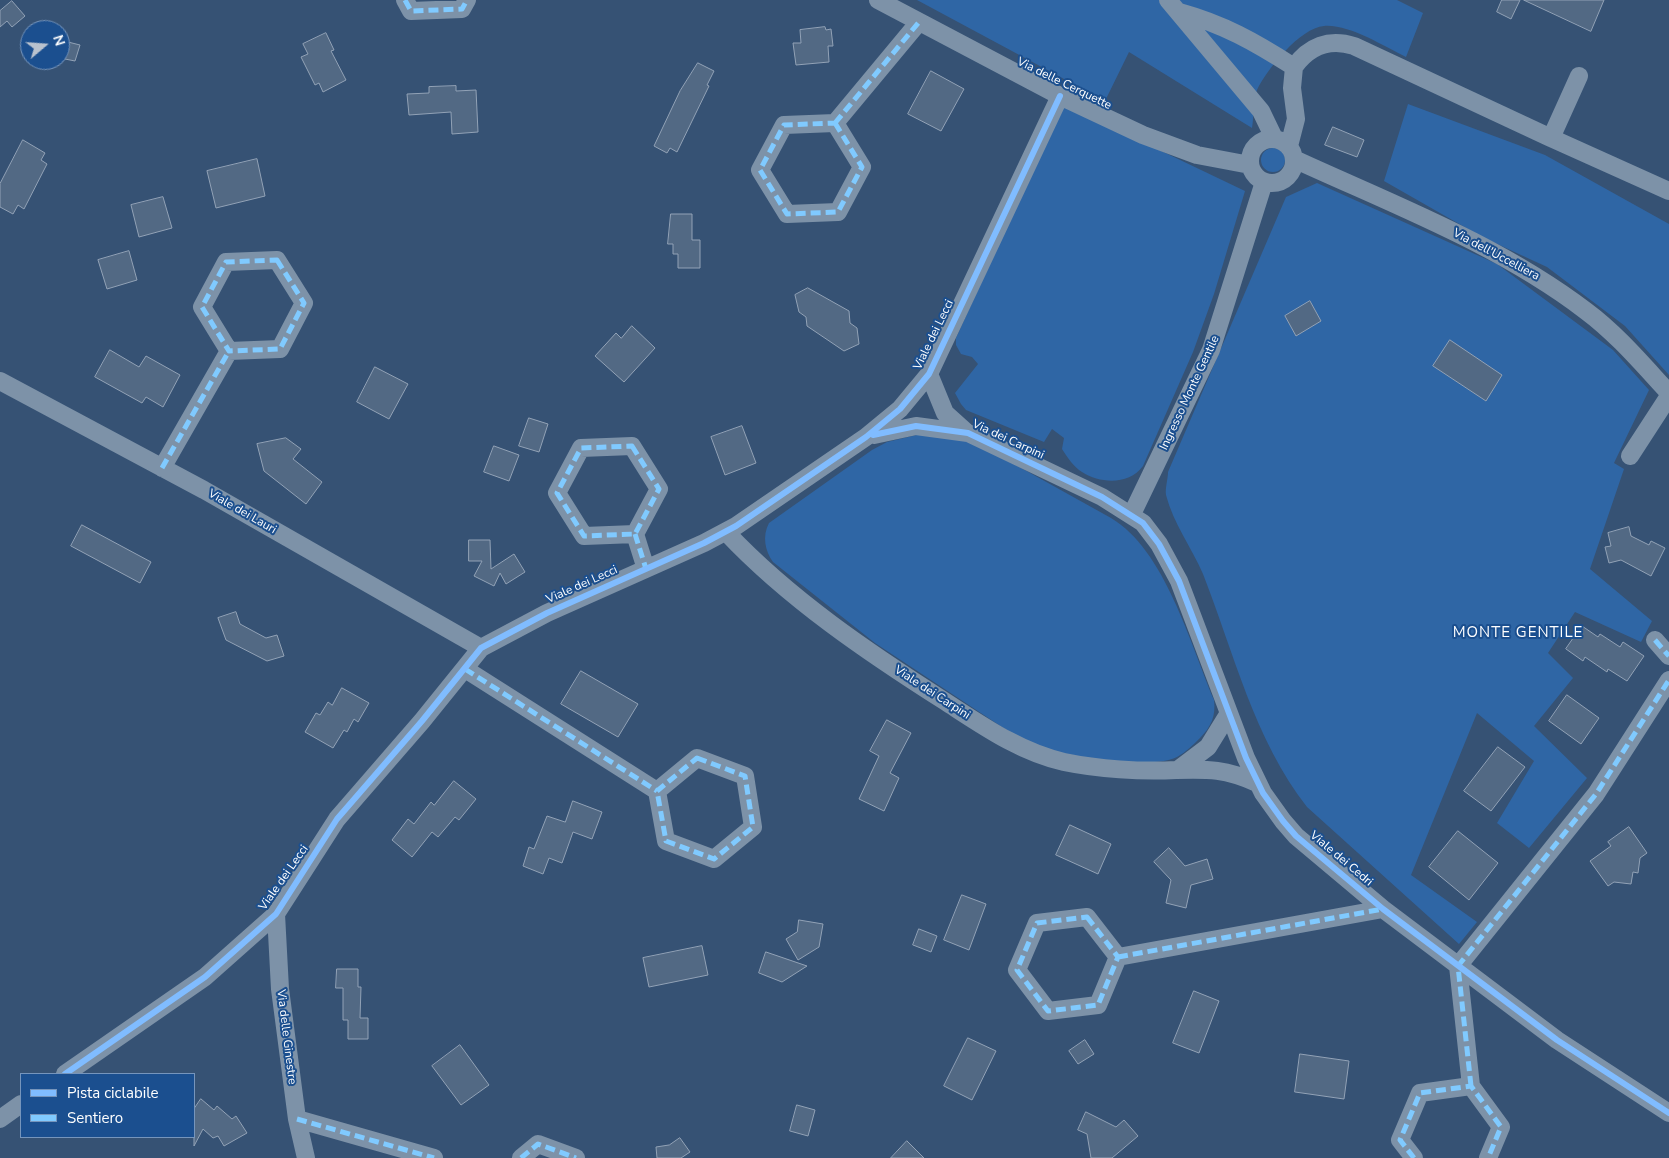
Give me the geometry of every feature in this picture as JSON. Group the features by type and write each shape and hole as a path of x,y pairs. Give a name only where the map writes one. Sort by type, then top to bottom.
{"street":[{"path":"404,0 411,11 462,9 467,0"},
{"name":"Via delle Cerquette","path":"878,0 1060,96 1178,149 1250,165"},
{"path":"1173,6 1240,34 1294,67"},
{"path":"1173,6 1261,111 1286,148 1291,174 1285,179 1272,183 1264,182 1258,178 1250,165 1252,151 1256,146 1261,141 1286,148"},
{"path":"834,123 862,167 838,212 787,214 760,170 784,125 834,123 919,22"},
{"path":"1286,148 1296,119 1292,88 1294,67 1315,47 1331,43 1348,44 1669,191"},
{"path":"1551,138 1579,76"},
{"name":"Viale dei Lecci","path":"66,1073 205,977 276,914 337,819 481,648 547,613 726,532 866,437 900,409 929,374 1060,96"},
{"name":"Via dell'Uccelliera","path":"1286,148 1524,268 1588,312 1616,338 1669,395"},
{"name":"Ingresso Monte Gentile","path":"1132,514 1211,350 1264,182"},
{"path":"277,260 304,304 280,349 229,351 202,307 226,262 277,260"},
{"path":"162,468 229,351"},
{"path":"929,374 945,413 954,424 968,433"},
{"name":"Viale dei Lauri","path":"0,381 162,468 481,648"},
{"path":"1630,456 1669,395"},
{"name":"Via dei Carpini","path":"866,437 916,426 968,433 1102,497 1132,514"},
{"path":"635,534 584,536 557,493 581,448 632,446 659,489 635,534 646,569"},
{"name":"Viale dei Cedri","path":"1132,514 1151,533 1175,573 1190,606 1229,714 1257,783 1276,812 1296,836 1383,909 1556,1040 1669,1113"},
{"name":"Viale dei Carpini","path":"726,532 759,566 879,658 1006,739 1047,758 1080,765 1176,770 1217,769 1257,783"},
{"path":"1655,640 1669,656"},
{"path":"465,669 657,791 666,841 714,860 754,827 745,776 697,758 657,791"},
{"path":"1488,1158 1501,1127 1470,1086 1458,966 1596,794 1669,680"},
{"path":"1176,770 1195,759 1208,748 1229,714"},
{"path":"1118,957 1383,909"},
{"name":"Via delle Ginestre","path":"276,914 280,989 297,1119 306,1158"},
{"path":"1087,917 1118,957 1098,1005 1048,1011 1017,970 1037,923 1087,917"},
{"path":"1414,1158 1400,1140 1420,1093 1470,1086"},
{"path":"0,1119 20,1105"},
{"path":"297,1119 434,1158"},
{"path":"521,1158 538,1144 576,1158"}],"shaded area":[{"path":"917,0 1397,0 1423,13 1406,57 1344,28 1324,26 1315,28 1305,34 1285,51 1262,81 1256,94 1252,128 1129,52 1105,101"},
{"path":"1063,104 1245,191 1214,294 1193,352 1143,466 1130,477 1114,481 1098,479 1079,470 1062,449 1064,438 1052,429 1044,442 966,410 955,393 978,364 972,357 961,354 956,345 956,338"},
{"path":"1408,104 1545,155 1669,224 1669,375 1625,326 1547,267 1482,237 1384,181"},
{"path":"1273,148 1282,151 1285,160 1282,169 1273,172 1264,169 1261,160 1264,151"},
{"path":"1317,183 1497,264 1613,350 1649,390 1614,463 1624,469 1590,569 1652,621 1641,642 1575,612 1548,653 1573,678 1534,726 1587,778 1529,848 1497,823 1534,761 1477,713 1411,875 1477,922 1459,944 1307,807 1289,781 1259,724 1199,564 1173,516 1166,495 1168,472 1286,197","holes":["1310,301 1321,321 1296,335 1285,316","1450,341 1502,375 1486,401 1433,366"]},
{"path":"921,434 965,440 987,449 1111,518 1130,533 1146,552 1174,600 1214,700 1214,711 1210,725 1204,734 1189,748 1177,757 1166,761 1134,763 1097,760 1065,754 1026,740 1011,733 875,643 773,562 765,543 769,523 872,450 887,442"}],"building":[{"path":"1502,0 1520,0 1511,19 1497,12"},
{"path":"1524,0 1604,0 1591,31"},
{"path":"12,1 25,16 12,27 7,21 0,27 0,11"},
{"path":"825,27 826,30 831,29 833,46 828,46 829,62 796,65 793,43 801,43 800,30"},
{"path":"326,33 334,50 331,51 346,80 323,92 319,83 315,85 301,57 308,54 303,44"},
{"path":"70,42 80,45 75,61 70,60"},
{"path":"698,63 714,71 707,85 709,86 677,152 670,148 667,153 654,146 680,91"},
{"path":"931,71 964,89 941,131 908,114"},
{"path":"456,86 456,91 476,90 478,132 452,134 451,112 409,115 407,94 429,93 429,87"},
{"path":"1333,127 1364,140 1357,157 1325,145"},
{"path":"23,140 45,153 41,160 47,164 24,209 18,205 13,214 0,207 0,184"},
{"path":"257,159 265,196 216,208 207,171"},
{"path":"163,197 172,228 139,237 131,205"},
{"path":"671,214 692,214 692,240 700,240 700,268 678,268 678,254 673,254 673,244 668,244"},
{"path":"129,251 137,280 107,289 98,260"},
{"path":"808,288 849,311 850,323 857,328 859,344 844,351 807,326 806,317 799,312 795,295"},
{"path":"1310,301 1321,321 1296,336 1285,316"},
{"path":"632,326 655,348 624,382 595,356 616,333 621,338"},
{"path":"1450,340 1502,375 1486,401 1433,366"},
{"path":"110,350 139,367 146,356 180,375 163,407 146,397 142,403 95,377"},
{"path":"375,367 408,384 389,419 357,402"},
{"path":"529,418 548,424 539,452 519,446"},
{"path":"742,426 756,463 725,475 711,437"},
{"path":"286,438 301,449 293,459 322,482 306,504 264,471 257,444"},
{"path":"494,446 519,455 509,481 484,472"},
{"path":"82,525 151,562 140,583 71,546"},
{"path":"1629,527 1631,536 1649,545 1651,541 1665,548 1651,576 1621,560 1609,563 1605,547 1611,546 1608,533"},
{"path":"469,540 490,540 491,569 514,554 525,572 506,584 500,573 494,586 474,576 482,561 469,561"},
{"path":"236,612 240,624 266,638 277,635 284,656 267,661 226,640 218,618"},
{"path":"1582,626 1598,637 1600,634 1620,647 1623,642 1644,656 1627,681 1608,669 1607,672 1585,657 1583,661 1566,649"},
{"path":"581,671 638,704 618,737 561,704"},
{"path":"342,688 369,703 358,722 354,719 347,732 344,730 333,748 305,732 316,713 320,715 328,702 332,705"},
{"path":"1567,695 1599,718 1581,744 1549,721"},
{"path":"887,720 911,733 890,773 899,778 884,811 859,799 879,756 870,751"},
{"path":"1498,747 1525,767 1491,811 1464,791"},
{"path":"454,781 476,799 459,820 455,817 438,837 432,832 412,857 392,840 408,819 414,824 431,802 434,805"},
{"path":"573,801 602,812 592,839 573,832 562,863 549,858 543,874 523,866 529,847 534,849 547,816 565,822"},
{"path":"1070,825 1111,844 1098,874 1056,855"},
{"path":"1629,827 1647,853 1640,858 1638,873 1633,872 1631,884 1614,882 1608,886 1590,861 1611,846 1608,842"},
{"path":"1458,831 1498,863 1469,900 1429,867"},
{"path":"1169,848 1185,866 1207,859 1213,879 1191,885 1186,908 1166,903 1171,880 1154,862"},
{"path":"962,895 986,904 969,950 944,940"},
{"path":"799,920 823,924 819,947 798,960 786,939 797,932"},
{"path":"919,929 937,936 931,952 913,945"},
{"path":"702,946 708,975 649,987 643,958"},
{"path":"766,952 807,966 782,982 759,973"},
{"path":"337,969 358,969 358,987 361,987 360,1018 368,1018 368,1039 348,1039 348,1020 343,1020 343,988 336,988"},
{"path":"1194,991 1219,1001 1199,1053 1173,1043"},
{"path":"968,1038 996,1051 972,1100 944,1086"},
{"path":"1085,1040 1094,1054 1078,1064 1069,1051"},
{"path":"460,1045 489,1085 461,1105 432,1066"},
{"path":"1300,1054 1349,1061 1344,1099 1295,1092"},
{"path":"201,1099 214,1110 217,1106 232,1119 236,1116 247,1133 224,1146 218,1136 213,1138 203,1129 194,1146 195,1108"},
{"path":"797,1105 815,1110 808,1136 790,1131"},
{"path":"1086,1112 1116,1127 1124,1120 1138,1136 1112,1158 1091,1158 1087,1134 1078,1130"},
{"path":"680,1138 690,1152 681,1158 657,1158 656,1147 669,1145"},
{"path":"907,1141 924,1158 891,1158"}],"marked path":[{"path":"405,0 411,11 462,9 467,0"},
{"path":"835,123 919,22"},
{"path":"835,123 862,167 838,212 787,214 760,170 784,125 835,123"},
{"path":"277,260 304,303 280,349 229,351 202,307 226,262 277,260"},
{"path":"162,468 229,351"},
{"path":"632,446 659,489 635,534 584,536 557,493 581,448 632,446"},
{"path":"635,534 646,569"},
{"path":"1655,640 1669,656"},
{"path":"465,669 657,791"},
{"path":"1471,1086 1458,966 1596,794 1669,680"},
{"path":"697,758 745,776 753,827 714,859 666,841 657,791 697,758"},
{"path":"1118,957 1383,909"},
{"path":"1087,917 1118,957 1098,1005 1048,1011 1017,970 1037,923 1087,917"},
{"path":"1414,1158 1400,1140 1420,1093 1471,1086 1501,1127 1488,1158"},
{"path":"297,1119 434,1158"},
{"path":"521,1158 538,1144 576,1158"}],"cycle path":[{"path":"66,1073 205,977 276,914 337,819 422,721 481,648 547,613 704,543 736,526 866,437 900,409 929,374 1060,96"},
{"path":"873,435 916,426 968,433 1102,497 1143,523 1159,544 1179,581 1246,758 1263,793 1296,836 1383,909 1557,1040 1669,1113"}],"district":[{"name":"MONTE GENTILE","path":"1518,633"}]}
